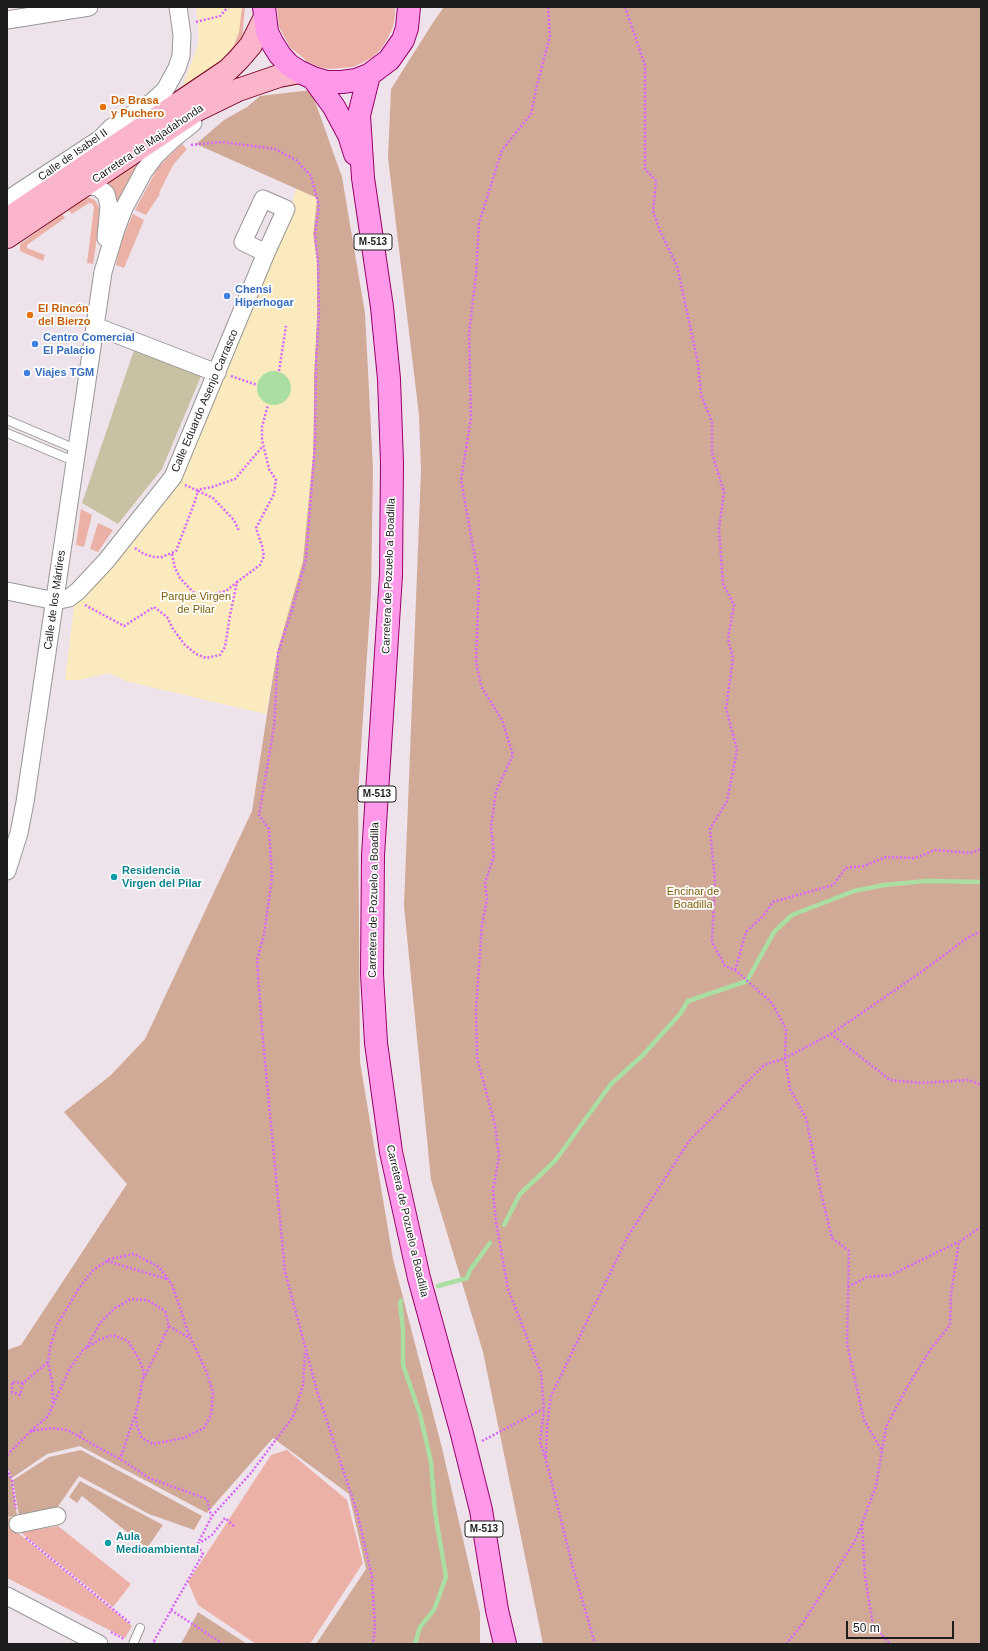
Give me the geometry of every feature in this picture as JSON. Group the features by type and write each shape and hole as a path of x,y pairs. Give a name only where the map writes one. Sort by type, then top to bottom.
{"main road":[{"name":"M-513","path":"264,13 267,32 276,50 289,65 307,75 327,82 342,82 356,80 369,74 389,60 403,40 407,28 409,7"},
{"name":"Carretera de Pozuelo a Boadilla","path":"369,74 359,115 363,178 382,307 389,379 392,462 391,575 373,855 372,974 376,1043 391,1152 419,1278 466,1449 481,1510 496,1610 505,1644"},
{"name":"Carretera de Pozuelo a Boadilla","path":"307,75 334,107 349,134 363,178"},
{"name":"Carretera de Pozuelo a Boadilla","path":"495,1644 496,1610"}],"street":[{"path":"7,20 89,7"},
{"name":"Calle de Isabel II","path":"7,200 100,138 112,127 152,102 165,90 172,78 181,56 182,35 178,7"},
{"name":"Carretera de Majadahonda","path":"7,233 153,121 218,77 239,59 251,44 264,13"},
{"name":"Carretera de Majadahonda","path":"7,233 82,188 195,111 217,99 279,76 307,75"},
{"name":"Calle de los Mártires","path":"104,272 116,228 133,190 156,155 179,134 225,101 257,83"},
{"name":"Calle de los Mártires","path":"8,865 25,802 104,272 109,206 103,191 98,187 92,186 82,188"},
{"name":"Calle Eduardo Asenjo Carrasco","path":"55,601 70,598 78,591 106,561 173,477 266,253"},
{"path":"95,326 217,372"},
{"path":"7,591 55,601"},
{"path":"18,1524 57,1516"},
{"path":"7,1596 102,1637"}],"lane":[{"path":"100,138 132,130 153,121"},
{"path":"7,420 77,456"},
{"path":"7,433 77,456"},
{"path":"133,1644 140,1628"}],"path":[{"path":"199,21 220,16 228,7"},
{"path":"548,7 550,36 531,114 502,150 479,224 476,275 469,333 471,418 461,480 479,580 476,662 481,686 502,720 513,755 496,791 491,827 494,856 485,883 487,899 482,925 476,1010 478,1058 495,1125 499,1156 493,1191 496,1222 508,1289 541,1373 544,1409 540,1442 546,1460 573,1568 595,1644"},
{"path":"625,7 645,65 646,169 656,181 653,211 660,231 677,266 698,363 701,395 712,422 712,454 724,492 719,529 723,584 734,605 728,639 733,658 726,708 737,750 727,801 710,829 715,881 712,942 725,966 734,970 772,1003 786,1029 785,1058 790,1089 806,1118 820,1193 832,1238 849,1251 847,1344 864,1420 882,1451"},
{"path":"179,134 186,145 222,142 275,149 296,160 311,176 319,206 315,235 318,263 319,312 316,365 314,460 306,559 293,607 278,653 274,727 259,815 269,829 272,877 264,935 257,960 262,1037 285,1272 317,1391 357,1512 372,1577 374,1620 373,1644"},
{"path":"279,371 286,326"},
{"path":"217,372 257,385"},
{"path":"172,554 175,568 180,578 196,595 213,594 226,591 260,565 264,556 256,528 274,494 276,480 269,469 262,440 262,428 268,405"},
{"path":"197,491 235,479 262,447"},
{"path":"179,482 213,498 234,520 239,531"},
{"path":"130,544 144,554 154,557 172,554 176,551 197,491"},
{"path":"80,602 124,626 154,607 167,617 173,629 186,645 196,654 206,658 220,654 226,647 237,582"},
{"path":"734,970 746,932 774,902 832,886 846,868 864,866 886,857 915,858 935,850 970,853 981,849"},
{"path":"546,1460 547,1426 551,1396 628,1236 689,1141 764,1065 785,1058 831,1034 917,976 970,936 981,932"},
{"path":"831,1034 890,1080 921,1083 969,1080 981,1085"},
{"path":"848,1286 868,1277 891,1275 959,1242 981,1226"},
{"path":"786,1644 803,1623 856,1539 876,1486 886,1427 906,1389 930,1350 950,1325 951,1294 959,1242"},
{"path":"53,1403 52,1381 48,1362 50,1348 57,1325 79,1288 93,1270 110,1259 134,1254 159,1267 168,1280 180,1307 187,1330 207,1373 213,1393 211,1415 204,1428 184,1438 153,1444 142,1438 137,1427 136,1416"},
{"path":"106,1261 168,1280"},
{"path":"86,1348 100,1323 115,1308 131,1299 147,1300 164,1311 169,1326 192,1340"},
{"path":"143,1381 169,1326"},
{"path":"7,1455 48,1416 70,1368 83,1350 101,1339 114,1335 128,1341 139,1359 144,1372 136,1416 120,1459"},
{"path":"197,1545 212,1516 251,1473 294,1418 303,1385 306,1351"},
{"path":"23,1382 12,1382 12,1392 20,1395 23,1382 48,1362"},
{"path":"466,1449 544,1409"},
{"path":"31,1431 52,1428 67,1430 120,1459 149,1478 207,1499 212,1516"},
{"path":"79,1437 82,1430"},
{"path":"7,1469 12,1480 19,1532 133,1626 131,1630"},
{"path":"197,1545 212,1535 225,1518 235,1527"},
{"path":"862,1522 865,1576 873,1625 890,1644"},
{"path":"155,1644 153,1643 170,1610 203,1554 197,1545"},
{"path":"170,1610 223,1644"},
{"path":"102,1637 125,1640 128,1635"}],"shaded area":[{"path":"242,7 245,7 242,41 234,52 197,81 241,14"},
{"path":"277,7 395,7 395,16 393,27 388,38 382,48 374,56 353,67 330,69 319,67 308,62 290,47 279,27"},
{"path":"182,144 187,149 173,165 159,193 160,194 146,215 135,210 157,169"},
{"path":"150,151 132,175 118,201 116,201 114,192 107,181"},
{"path":"86,198 95,200 101,211 93,264 87,263 94,207 89,203 72,214 68,210"},
{"path":"62,214 65,218 27,245 27,248 45,255 43,261 20,251 20,244"},
{"path":"133,214 144,220 124,268 116,265 121,242"},
{"path":"134,350 202,374 162,469 118,524 82,503"},
{"path":"274,371 286,376 291,388 286,400 274,405 262,400 257,388 262,376"},
{"path":"81,509 92,515 84,547 76,545"},
{"path":"98,523 113,530 98,552 90,549"},
{"path":"287,1450 347,1500 363,1563 310,1644 256,1644 198,1605 188,1582 271,1455"},
{"path":"16,1517 18,1533 132,1626 125,1638 7,1578 7,1518"},
{"path":"58,1526 131,1584 113,1607 20,1532"}],"green space":[{"path":"196,7 242,7 239,32 234,45 222,60 197,81 174,95 183,85 198,45 199,33"},
{"name":"Encinar de Boadilla","path":"444,7 981,7 981,1644 543,1644 483,1352 431,1180 404,906 421,471 419,415 388,158 391,89"},
{"path":"311,90 342,177 365,313 373,468 371,594 358,794 360,1062 393,1259 442,1448 480,1613 480,1644 316,1644 366,1569 349,1494 273,1438 207,1513 80,1446 47,1454 12,1478 7,1466 7,1350 21,1345 127,1184 64,1112 111,1075 145,1039 252,811 277,650 313,455 317,262 313,234 317,198 196,144 224,120 247,107 260,96"},
{"name":"Parque Virgen de Pilar","path":"296,189 317,198 313,234 317,262 317,314 314,374 313,455 303,561 278,649 266,714 129,682 109,673 79,680 65,680 75,599 176,481 290,211"},
{"path":"81,1450 202,1516 194,1530 149,1514 79,1476 57,1508 19,1516 13,1480 49,1457"},
{"path":"7,1470 12,1480 17,1516 7,1517"},
{"path":"80,1481 163,1525 147,1548 82,1496 77,1503 69,1497"},
{"path":"198,1612 247,1644 181,1644"}],"waterway":[{"path":"504,1225 520,1194 555,1161 611,1084 642,1056 680,1014 688,1001 747,981 774,932 792,915 854,891 884,885 926,881 981,882"},
{"path":"438,1286 467,1278 470,1270 490,1243"},
{"path":"401,1301 403,1365 420,1414 431,1462 435,1512 446,1577 434,1610 420,1627 415,1644"}],"place":[{"name":"De Brasa y Puchero","path":"103,107"},
{"name":"Chensi Hiperhogar","path":"227,296"},
{"name":"El Rincón del Bierzo","path":"30,315"},
{"name":"Centro Comercial El Palacio","path":"35,344"},
{"name":"Viajes TGM","path":"27,373"},
{"name":"Residencia Virgen del Pilar","path":"114,877"},
{"name":"Aula Medioambiental","path":"108,1543"}]}
